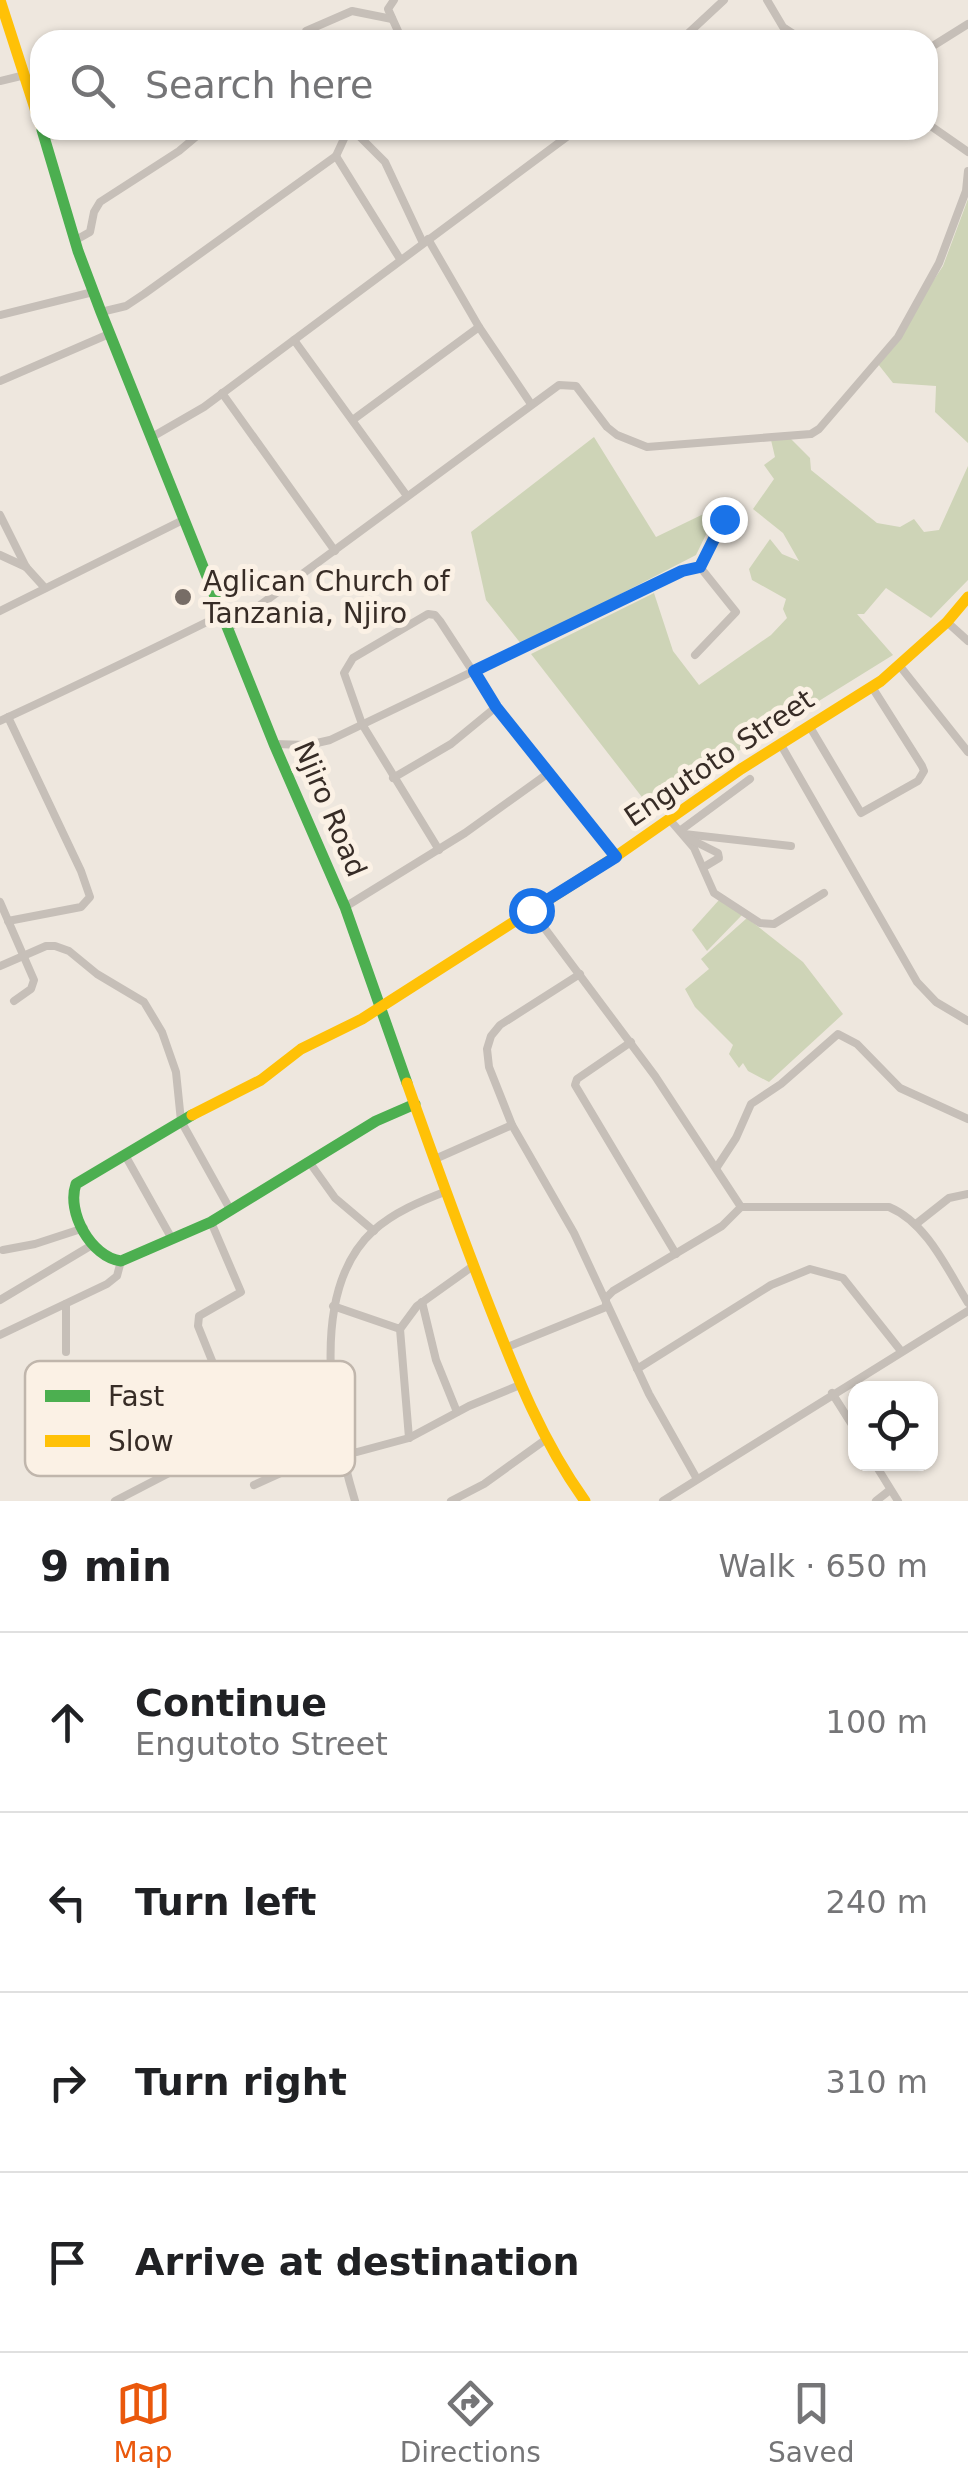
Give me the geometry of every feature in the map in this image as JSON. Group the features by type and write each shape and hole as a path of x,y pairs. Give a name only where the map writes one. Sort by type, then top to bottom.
{"street":[{"name":"Njiro Road","path":"0,0 30,89"},
{"path":"394,0 388,8 397,30"},
{"path":"692,30 724,0"},
{"path":"767,0 788,30"},
{"path":"308,30 352,12 392,19"},
{"path":"938,43 968,24"},
{"path":"0,81 26,75"},
{"path":"938,131 968,152"},
{"name":"Njiro Road","path":"45,140 100,312 344,907 505,1348 545,1440 585,1501"},
{"path":"74,240 90,232 100,202 192,140"},
{"path":"100,312 126,306 144,294 336,156 344,140"},
{"path":"358,140 384,162 426,241 531,404"},
{"path":"152,438 222,394 562,140"},
{"path":"336,156 400,259"},
{"path":"230,628 559,384 576,386 607,426 647,447 811,434 819,430 898,338 939,263 966,191 968,171"},
{"path":"0,315 93,292"},
{"path":"354,419 479,328"},
{"path":"0,381 109,334"},
{"path":"294,340 406,496"},
{"path":"222,394 335,551"},
{"path":"0,514 26,566 45,588"},
{"path":"0,612 185,519"},
{"path":"700,567 724,519"},
{"path":"0,555 26,566"},
{"path":"695,655 736,612 700,567"},
{"path":"274,744 317,744 682,571 700,567"},
{"name":"Engutoto Street","path":"84,1228 72,1188 181,1121 261,1080 298,1052 339,1033 616,857 740,769 872,687 947,622 968,597"},
{"path":"8,921 81,908 90,897 4,719 224,614"},
{"path":"438,850 362,724 344,677 353,658 421,616 435,615 496,707 616,857"},
{"path":"947,622 968,641"},
{"path":"900,665 968,752"},
{"path":"810,726 858,811 864,812 918,781 924,771 922,766 872,687"},
{"path":"392,778 452,744 496,707"},
{"path":"781,745 918,982 936,1002 968,1021"},
{"path":"344,907 438,850 543,776"},
{"path":"684,834 750,779"},
{"path":"670,820 684,834 720,899 766,926 824,893"},
{"path":"684,834 791,846"},
{"path":"684,834 718,853 719,858 704,867"},
{"path":"0,902 32,974 33,985 14,1001"},
{"path":"531,910 631,1042 741,1206"},
{"path":"0,966 46,946 60,947 144,1002 162,1032 176,1072 181,1121 231,1211"},
{"path":"580,974 500,1025 491,1036 489,1067 512,1126 574,1233 606,1307 697,1479"},
{"path":"717,1167 751,1104 839,1034 857,1044 900,1088 968,1119"},
{"path":"631,1042 577,1079 576,1085 676,1254"},
{"path":"3,1250 84,1228 92,1245 108,1260 120,1262 211,1222 376,1121 416,1104"},
{"path":"435,1159 512,1126"},
{"path":"125,1156 172,1239"},
{"path":"310,1163 335,1198 374,1231"},
{"path":"332,1361 333,1306 346,1272 374,1231 403,1210 447,1191"},
{"path":"916,1224 949,1198 968,1194"},
{"path":"606,1307 606,1298 613,1291 722,1226 741,1206 888,1207 902,1212 916,1224 968,1302"},
{"path":"211,1222 241,1290 198,1318 212,1361"},
{"path":"0,1300 92,1245"},
{"path":"0,1335 114,1280 120,1262"},
{"path":"409,1438 400,1329 422,1302 473,1266"},
{"path":"637,1368 771,1285 810,1269 843,1278 900,1352"},
{"path":"422,1302 436,1360 456,1412"},
{"path":"66,1304 66,1352"},
{"path":"333,1306 400,1329"},
{"path":"505,1348 606,1307"},
{"path":"662,1501 968,1311"},
{"path":"355,1450 409,1438 456,1412 520,1385"},
{"path":"832,1393 848,1419"},
{"path":"451,1501 545,1440"},
{"path":"879,1471 898,1501"},
{"path":"115,1501 161,1476"},
{"path":"254,1485 273,1476"},
{"path":"350,1476 356,1501"},
{"path":"876,1501 890,1490"}],"green space":[{"path":"968,199 968,443 935,412 936,386 893,383 878,364 943,266"},
{"path":"594,437 656,537 720,506 696,555 522,645 486,600 471,532"},
{"path":"789,437 810,458 811,470 877,523 900,527 914,519 924,532 939,530 968,466 968,580 931,618 886,588 864,614 857,614 893,655 740,750 645,801 531,654 654,593 673,651 699,685 771,635 787,618 783,609 786,599 752,580 749,569 770,539 782,554 799,561 783,533 753,509 774,479 764,465 775,457 771,440"},
{"path":"719,900 743,914 707,951 692,930"},
{"path":"747,918 803,962 843,1014 769,1082 748,1071 743,1063 739,1068 729,1054 733,1045 695,1007 685,989 709,969 701,959"}],"traffic: fast":[{"path":"45,140 101,312 274,744 345,907 407,1083"},
{"path":"192,1115 76,1184 78,1220 91,1242 110,1258 121,1261 211,1222 376,1121 415,1104"}],"traffic: slow":[{"path":"0,0 30,93"},
{"path":"192,1115 261,1080 301,1049 362,1019 881,681 947,622 968,597"},
{"path":"407,1083 521,1384 543,1432 585,1501"}],"place":[{"name":"Aglican Church of Tanzania, Njiro","path":"183,597"}],"route":[{"path":"531,910 616,857 496,707 474,671 682,571 700,567 724,519"}]}
